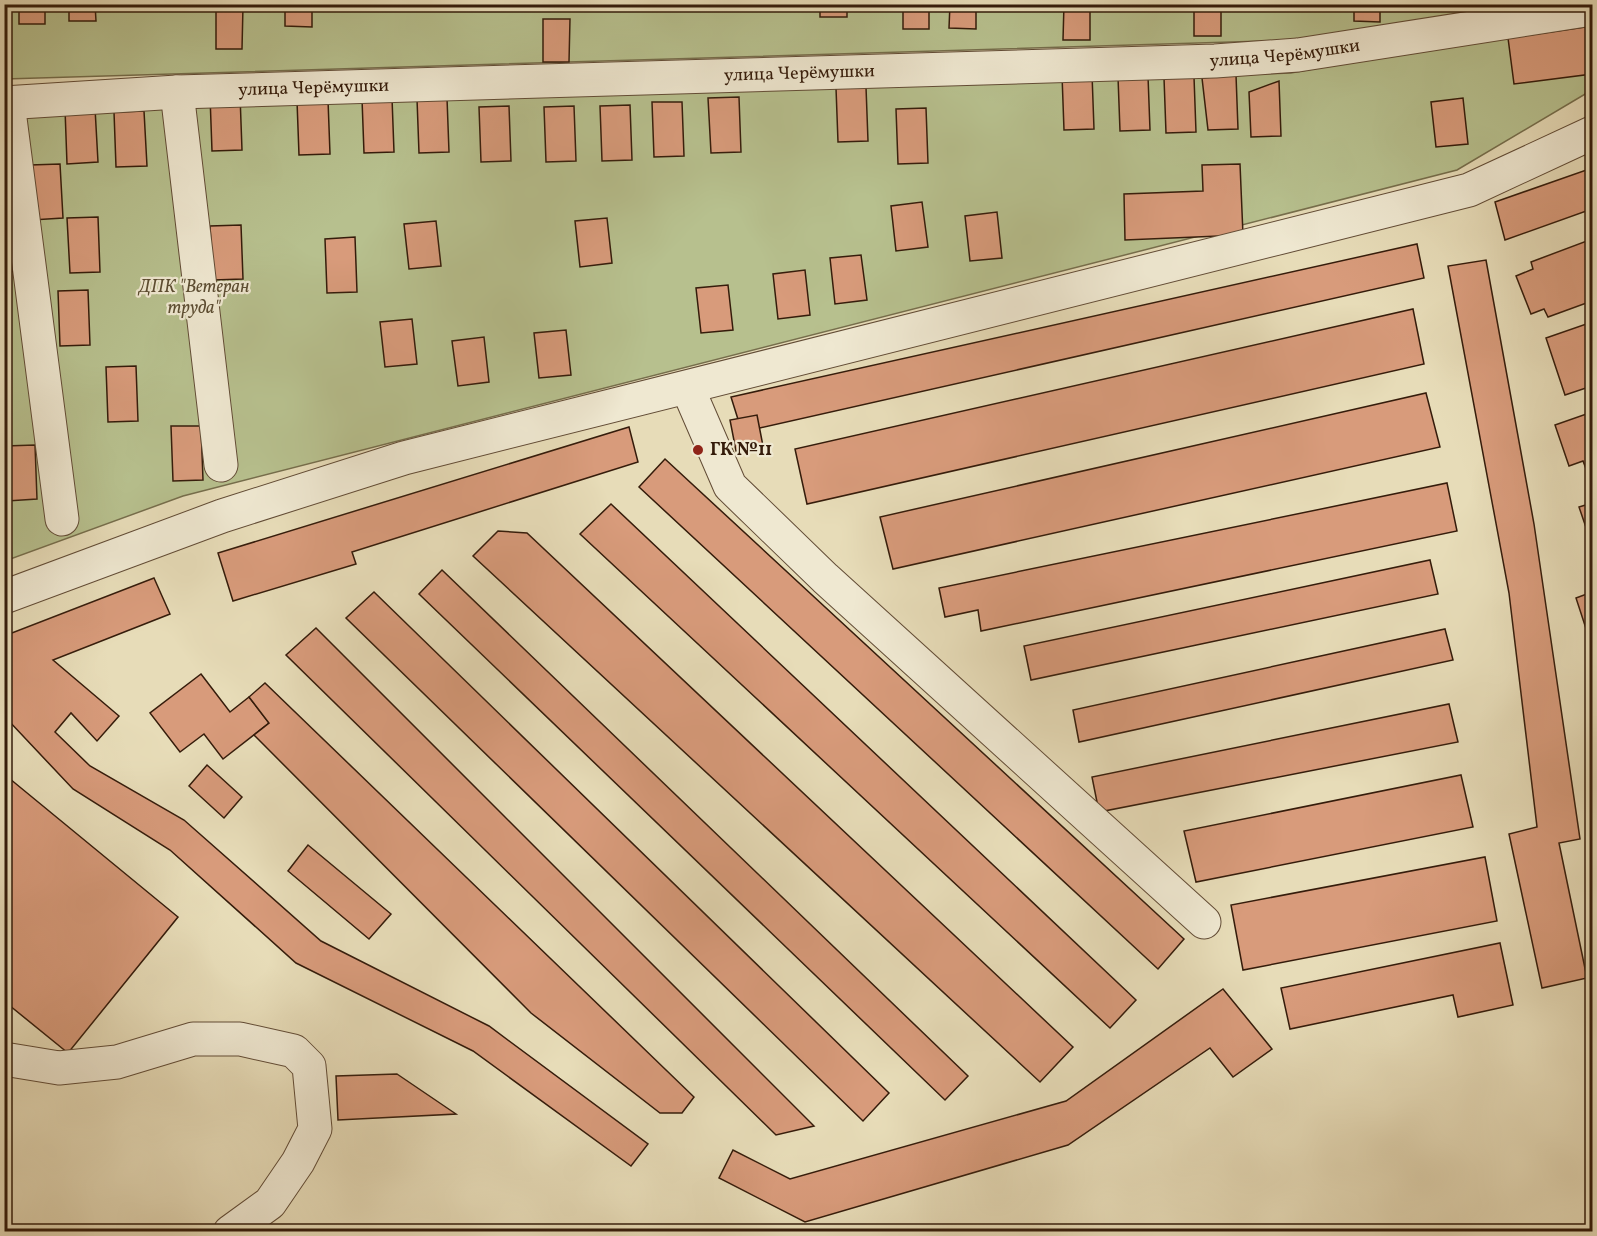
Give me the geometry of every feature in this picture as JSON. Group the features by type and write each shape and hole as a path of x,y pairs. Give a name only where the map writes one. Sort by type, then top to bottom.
{"street":[{"name":"улица Черёмушки","path":"6,103 177,92 1215,61 1298,55 1593,9"},
{"path":"177,92 221,465"},
{"path":"6,103 62,519"},
{"path":"4,597 222,516 404,458 688,389 1469,190 1593,133"},
{"path":"688,389 730,486 825,578 1204,922"},
{"path":"4,1059 59,1068 117,1062 194,1039 240,1039 294,1051 309,1066 315,1128 298,1162 270,1203 231,1232"}],"green space":[{"path":"4,5 1517,5 1301,40 5,79"},
{"name":"ДПК \"Ветеран труда\"","path":"1592,18 1592,90 1457,170 183,496 5,561 5,113 1291,73"}],"building":[{"path":"19,4 45,4 45,24 19,24"},
{"path":"69,4 95,4 96,21 69,21"},
{"path":"285,4 312,4 312,27 285,26"},
{"path":"820,4 847,4 847,17 820,17"},
{"path":"859,4 886,4 886,9 859,9"},
{"path":"903,4 929,4 929,29 903,29"},
{"path":"950,4 976,4 976,29 949,28"},
{"path":"1064,4 1090,4 1090,40 1063,40"},
{"path":"1194,4 1221,4 1221,36 1194,36"},
{"path":"1354,4 1380,4 1380,22 1354,21"},
{"path":"216,6 243,6 242,49 216,49"},
{"path":"543,19 570,19 569,62 543,62"},
{"path":"1592,26 1592,74 1514,84 1508,38"},
{"path":"1092,74 1094,129 1064,130 1062,75"},
{"path":"1236,75 1238,129 1208,130 1202,78"},
{"path":"1148,76 1150,130 1120,131 1118,77"},
{"path":"1194,77 1196,132 1166,133 1164,78"},
{"path":"1279,81 1281,136 1251,137 1249,92"},
{"path":"866,87 868,141 838,142 836,88"},
{"path":"240,95 242,150 212,151 210,96"},
{"path":"739,97 741,152 711,153 708,98"},
{"path":"392,98 394,152 364,153 362,99"},
{"path":"447,98 449,152 419,153 417,99"},
{"path":"1463,98 1468,144 1436,147 1431,102"},
{"path":"328,100 330,154 299,155 297,101"},
{"path":"652,102 682,102 684,156 654,157"},
{"path":"630,105 632,160 602,161 600,106"},
{"path":"509,106 511,161 481,162 479,107"},
{"path":"574,106 576,161 546,162 544,107"},
{"path":"95,108 98,162 67,164 65,109"},
{"path":"926,108 928,163 898,164 896,109"},
{"path":"144,111 147,166 116,167 114,112"},
{"path":"60,164 63,218 32,220 30,165"},
{"path":"1240,164 1243,235 1125,240 1124,194 1203,191 1202,165"},
{"path":"1592,168 1592,209 1505,240 1495,202"},
{"path":"922,202 928,247 896,251 891,206"},
{"path":"997,212 1002,258 970,261 965,216"},
{"path":"4,217 20,217 23,271 4,272"},
{"path":"98,217 100,272 70,273 67,218"},
{"path":"607,218 612,263 580,267 575,221"},
{"path":"436,221 441,266 409,269 404,224"},
{"path":"241,225 243,279 213,280 210,226"},
{"path":"355,237 357,292 327,293 325,239"},
{"path":"1592,239 1592,301 1548,317 1544,309 1531,314 1516,276 1533,269 1531,262"},
{"path":"1417,244 1424,278 742,432 731,397"},
{"path":"861,255 867,300 835,304 830,258"},
{"path":"1486,260 1534,524 1580,839 1559,843 1587,978 1542,988 1509,834 1537,827 1509,593 1448,266"},
{"path":"805,270 810,315 778,319 773,274"},
{"path":"728,285 733,330 701,333 696,288"},
{"path":"88,290 90,345 60,346 58,291"},
{"path":"1413,309 1424,364 807,504 795,449"},
{"path":"412,319 417,364 385,367 380,322"},
{"path":"1592,322 1592,386 1565,395 1546,338"},
{"path":"566,330 571,375 539,378 534,333"},
{"path":"484,337 489,382 458,386 452,341"},
{"path":"136,366 138,421 108,422 106,367"},
{"path":"1426,393 1440,447 893,569 880,517"},
{"path":"1592,412 1592,472 1588,474 1583,461 1569,466 1555,425"},
{"path":"757,415 763,446 736,451 730,420"},
{"path":"171,426 201,426 203,480 173,481"},
{"path":"629,427 638,462 352,552 356,564 233,601 218,553"},
{"path":"35,445 37,499 7,501 5,446"},
{"path":"665,459 1184,939 1158,969 639,487"},
{"path":"1447,483 1457,531 981,631 978,610 945,617 939,588"},
{"path":"1592,503 1592,545 1579,507"},
{"path":"611,504 1136,1000 1110,1028 580,534"},
{"path":"498,531 527,533 1073,1047 1040,1082 473,556"},
{"path":"1430,560 1438,594 1031,680 1024,646"},
{"path":"442,570 968,1076 945,1100 419,594"},
{"path":"154,578 170,614 53,660 119,716 97,741 71,713 55,732 90,766 184,820 321,941 489,1026 648,1144 631,1166 473,1051 296,963 170,850 73,789 7,719 4,636"},
{"path":"374,592 889,1093 863,1121 346,618"},
{"path":"1592,592 1592,647 1576,598"},
{"path":"316,628 814,1126 776,1135 286,655"},
{"path":"1445,629 1453,660 1079,742 1073,710"},
{"path":"201,674 230,712 249,697 269,723 223,759 204,734 180,752 150,713"},
{"path":"265,683 694,1097 682,1113 660,1113 531,1013 254,735 269,723 249,697"},
{"path":"1449,704 1458,742 1099,812 1092,777"},
{"path":"207,765 242,797 224,818 189,786"},
{"path":"4,774 178,917 68,1053 4,1001"},
{"path":"1461,775 1473,827 1196,882 1184,831"},
{"path":"308,845 391,914 369,939 288,871"},
{"path":"1485,857 1497,921 1243,970 1231,905"},
{"path":"1500,943 1513,1005 1458,1017 1453,995 1290,1029 1281,988"},
{"path":"1223,989 1272,1049 1233,1077 1210,1048 1068,1145 805,1222 719,1178 733,1150 790,1179 1066,1101"},
{"path":"397,1074 456,1114 338,1120 336,1076"}],"place":[{"name":"ГК №11","path":"698,450"}]}
